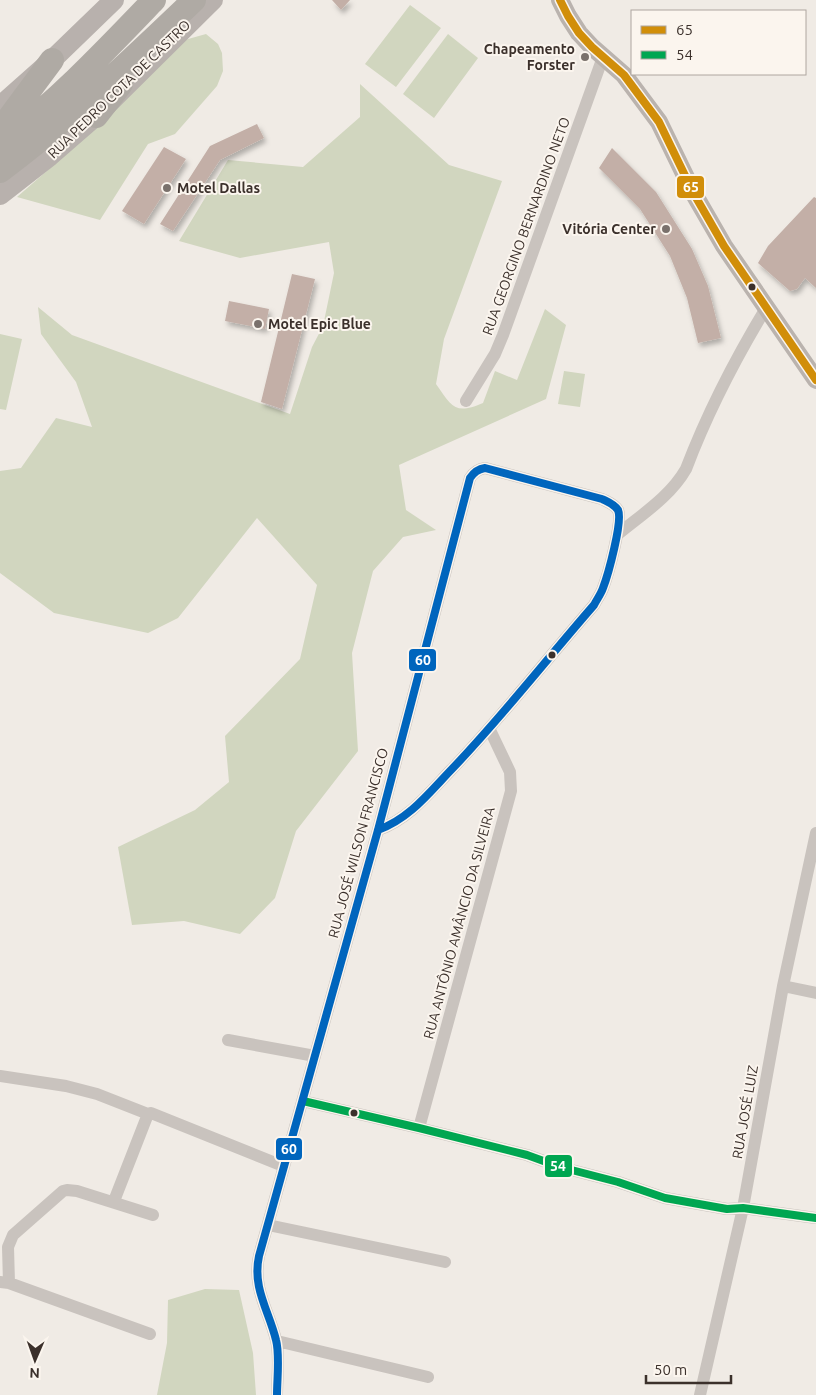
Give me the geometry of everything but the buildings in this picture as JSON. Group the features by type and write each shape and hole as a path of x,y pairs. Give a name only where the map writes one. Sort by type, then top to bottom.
{"highway":[{"path":"0,145 71,84 154,0"},
{"path":"96,116 161,36 194,0"},
{"path":"0,171 49,133 142,50 194,0"},
{"path":"0,130 52,60"}],"main road":[{"path":"0,106 52,60 114,0"},
{"name":"RUA PEDRO COTA DE CASTRO","path":"0,195 50,156 96,116 213,0"},
{"path":"560,0 579,33 631,83 659,122 694,194 719,237 816,380"}],"street":[{"name":"RUA GEORGINO BERNARDINO NETO","path":"466,401 495,354 503,336 603,57"},
{"path":"378,830 398,822 408,815 490,730 594,605 604,586 617,535 664,496 680,480 720,389 737,356 766,308"},
{"name":"RUA JOSÉ WILSON FRANCISCO","path":"277,1395 277,1341 261,1298 256,1268 378,830 470,478 474,472 485,468 602,499 617,509 619,514 617,535"},
{"name":"RUA ANTÔNIO AMÂNCIO DA SILVEIRA","path":"419,1128 511,791 512,779 508,765 490,730"},
{"name":"RUA JOSÉ LUIZ","path":"700,1395 743,1208 783,986 816,834"},
{"path":"783,986 816,993"},
{"path":"228,1040 315,1056"},
{"path":"0,1076 74,1088 97,1094 148,1114 151,1113 283,1166"},
{"path":"302,1101 527,1155 560,1167 618,1182 665,1198 726,1209 743,1208 816,1218"},
{"path":"114,1202 148,1114"},
{"path":"150,1334 4,1283 8,1248 13,1235 59,1194 67,1190 73,1190 154,1215"},
{"path":"268,1225 445,1262"},
{"path":"277,1341 428,1377"}],"green space":[{"path":"410,5 441,28 396,87 365,64"},
{"path":"206,34 218,44 222,53 223,71 217,86 175,134 148,144 100,220 17,197 105,120 181,41"},
{"path":"448,34 478,58 434,118 403,94"},
{"path":"360,84 449,165 502,181 444,339 436,384 455,407 466,408 483,403 495,371 517,380 545,309 566,325 546,399 399,465 406,510 436,530 403,537 373,571 352,653 358,751 296,831 275,898 240,934 184,921 132,925 118,847 195,810 229,782 225,736 300,659 317,585 257,518 178,618 148,633 54,613 0,573 0,471 21,468 56,418 92,427 76,382 41,334 38,307 72,335 290,414 312,347 323,326 334,273 329,242 240,258 179,241 228,160 303,167 360,117"},
{"path":"0,334 22,339 6,410 0,409"},
{"path":"564,371 585,374 580,407 558,404"},
{"path":"205,1289 239,1290 253,1353 256,1395 157,1395 167,1343 168,1300"}],"transit line":[{"name":"65","path":"560,0 579,33 624,75 659,122 694,194 724,246 816,380"},
{"name":"60","path":"277,1395 277,1346 259,1289 257,1268 259,1256 378,830 470,478 476,471 485,468 602,499 613,505 618,510 619,516 617,536 605,581 594,605 488,730 426,796 409,812 378,830"},
{"name":"54","path":"303,1101 527,1155 560,1167 618,1182 665,1198 727,1209 743,1208 816,1218"}],"place":[{"name":"Chapeamento Forster","path":"585,57"},
{"name":"Motel Dallas","path":"167,188"},
{"name":"Vitória Center","path":"666,229"},
{"name":"Motel Epic Blue","path":"258,324"}]}
